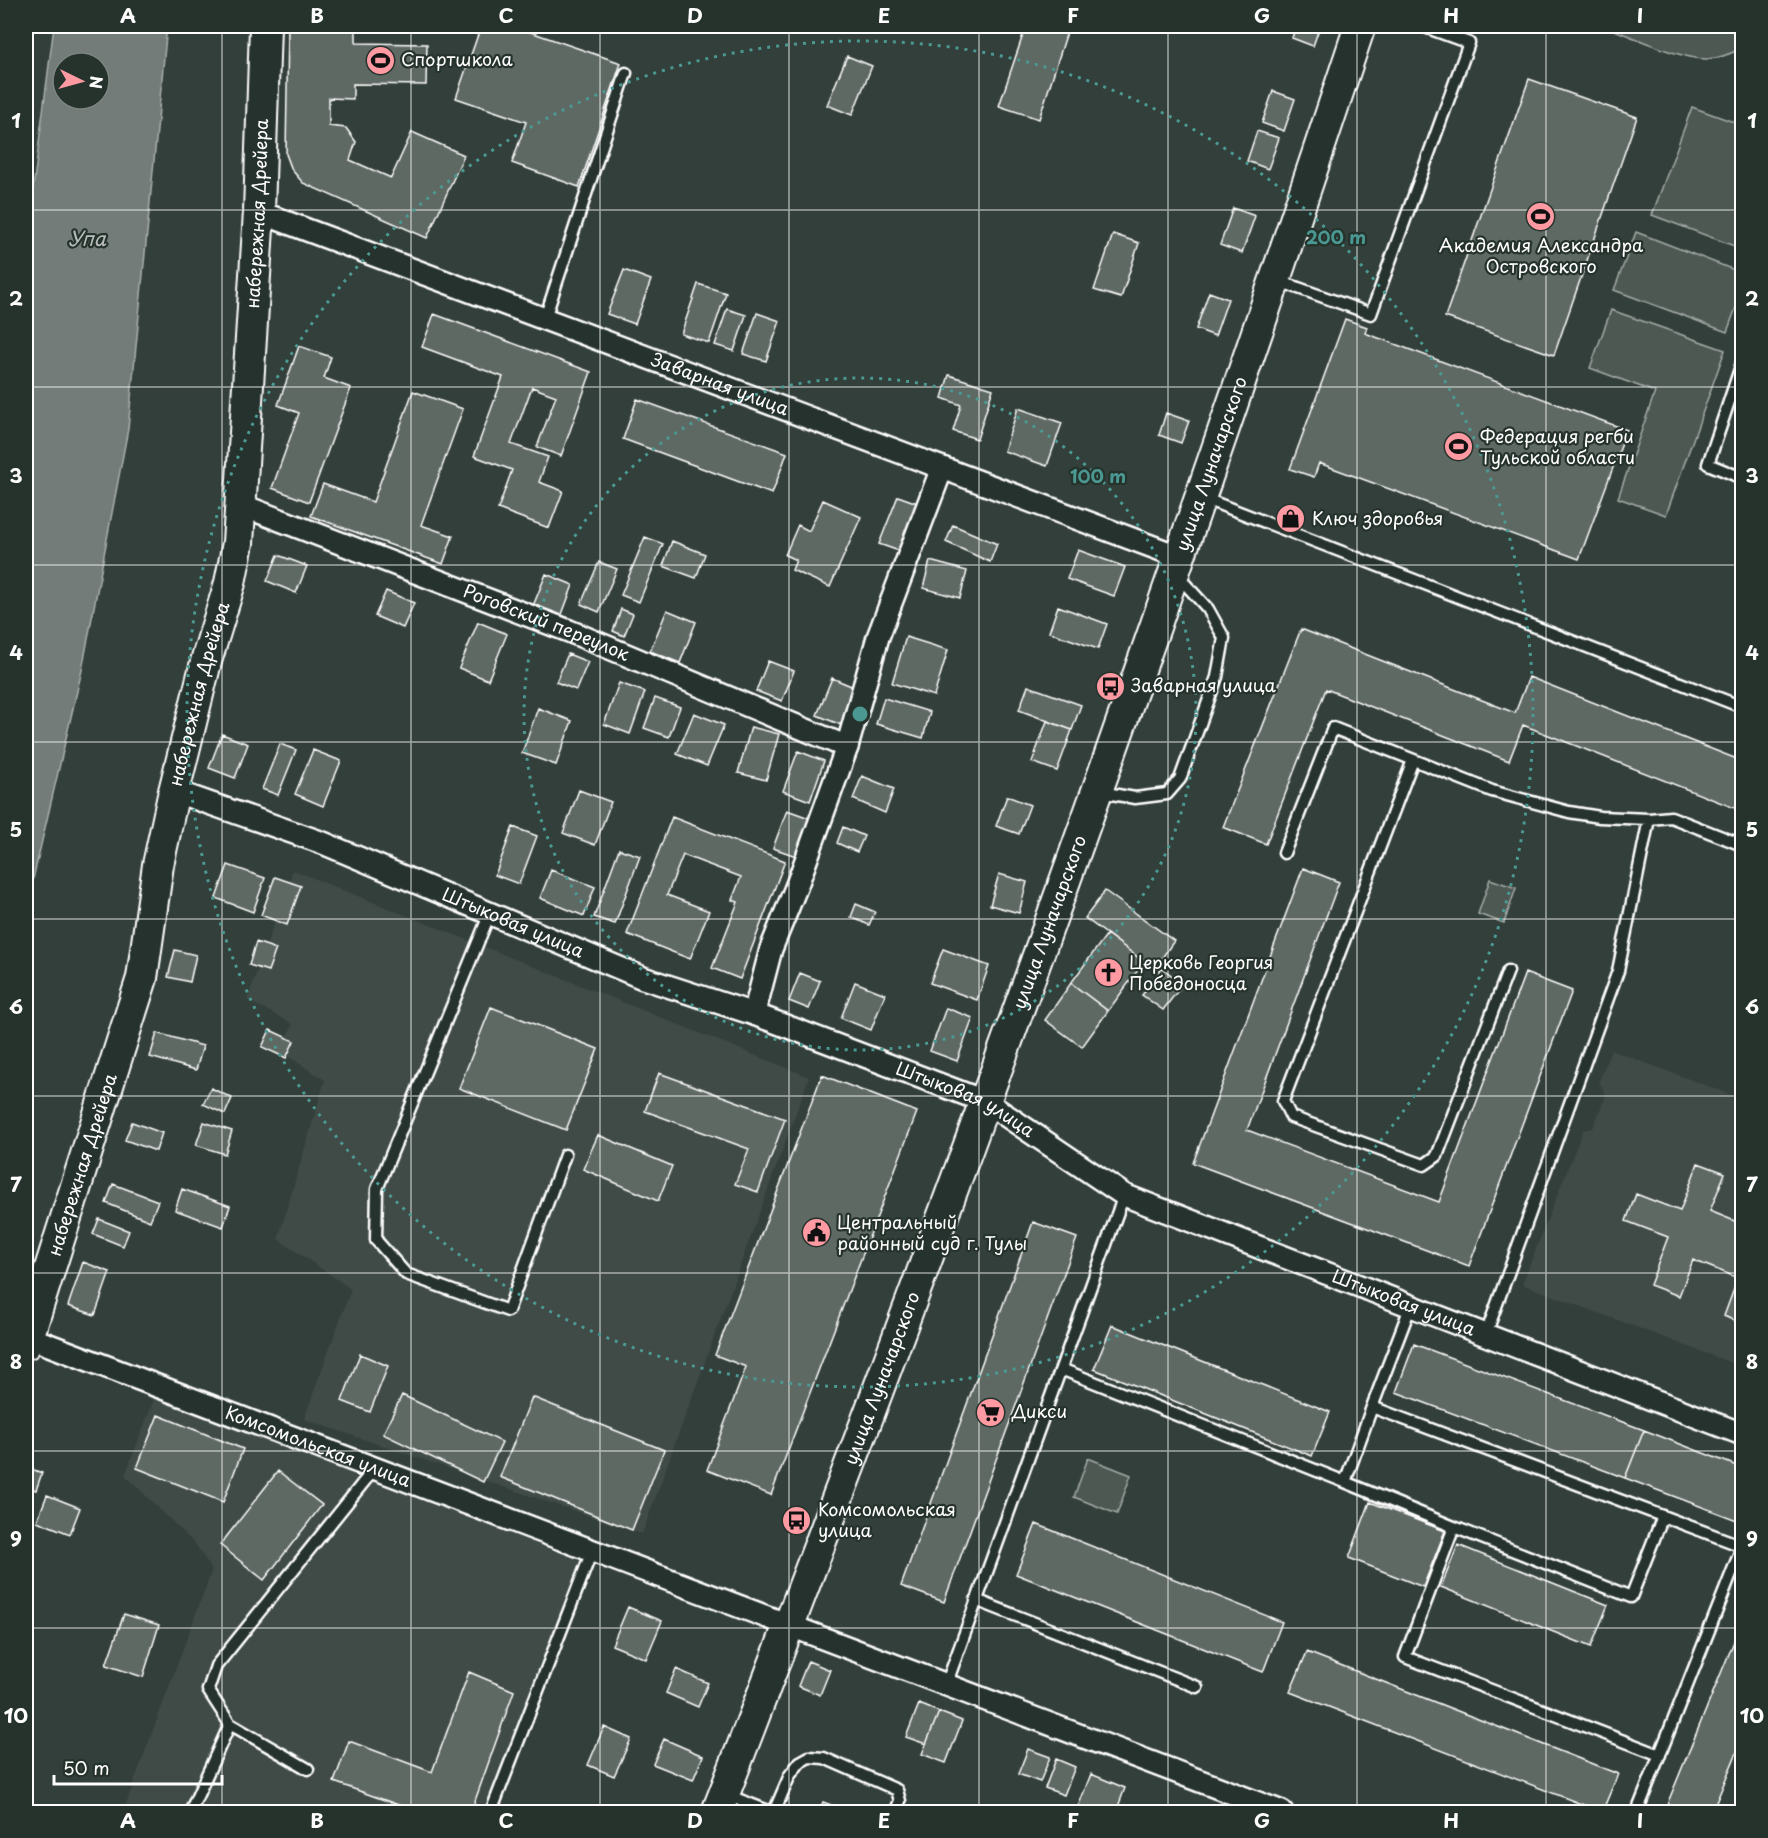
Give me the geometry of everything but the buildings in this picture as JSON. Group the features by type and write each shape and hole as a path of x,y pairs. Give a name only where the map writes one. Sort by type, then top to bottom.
{"main road":[{"name":"набережная Дрейера","path":"27,1340 142,978 158,865 174,791 207,658 230,583 238,543 259,212 265,26"},
{"name":"улица Луначарского","path":"720,1803 986,1102 1276,280 1360,26"}],"street":[{"name":"Заварная улица","path":"259,212 942,468 1177,564"},
{"path":"754,1014 771,949 847,747 878,637 942,468"},
{"name":"Роговский переулок","path":"241,505 569,631 847,747"},
{"name":"Штыковая улица","path":"174,791 323,843 643,978 754,1014 986,1102 1124,1195 1743,1434"},
{"name":"Комсомольская улица","path":"27,1340 375,1468 1282,1812"}],"lane":[{"path":"1276,280 1371,314 1469,43 1422,26"},
{"path":"545,318 626,73"},
{"path":"1743,363 1708,464 1743,478"},
{"path":"1200,497 1743,706"},
{"path":"1096,791 1135,798 1167,794 1180,779 1217,677 1224,638 1208,609 1177,564"},
{"path":"1284,853 1333,728 1492,791 1569,812 1600,817 1648,819 1671,817 1743,845"},
{"path":"1413,760 1283,1101 1291,1117 1424,1165 1437,1156 1508,971"},
{"path":"1486,1334 1618,971 1648,819"},
{"path":"490,913 377,1189 376,1240 406,1274 508,1311 565,1155"},
{"path":"946,1685 1124,1195"},
{"path":"1345,1482 1411,1305"},
{"path":"1060,1369 1631,1597 1663,1516"},
{"path":"1372,1407 1743,1546 1637,1812"},
{"path":"308,1769 230,1724 208,1690 216,1666 375,1468"},
{"path":"1454,1527 1405,1657 1660,1755"},
{"path":"491,1812 592,1551"},
{"path":"976,1600 1197,1687"},
{"path":"190,1812 230,1724"},
{"path":"720,1803 742,1799 772,1812 790,1775 800,1762 809,1757 824,1758 897,1790 900,1800 895,1812"}],"shaded area":[{"path":"1604,26 1742,26 1742,48 1716,58 1696,58 1684,56"},
{"path":"1692,107 1742,125 1742,249 1652,215"},
{"path":"1636,232 1742,273 1742,291 1727,332 1614,290"},
{"path":"1611,310 1725,350 1666,515 1618,498 1655,392 1590,368"},
{"path":"293,870 809,1077 642,1534 304,1419 351,1289 278,1239 325,1080 280,1051 293,1024 247,1000"},
{"path":"1490,879 1516,888 1504,923 1478,914"},
{"path":"1611,1050 1742,1099 1742,1367 1522,1284 1583,1130 1593,1128 1606,1095 1599,1081"},
{"path":"155,1397 593,1566 498,1812 123,1812 212,1570 196,1545 125,1475"},
{"path":"1088,1458 1131,1475 1117,1514 1074,1497"}],"water":[{"name":"Упа","path":"54,26 167,26 128,429 82,670 26,909 26,243"}],"place":[{"name":"Спортшкола","path":"380,60"},
{"name":"Академия Александра Островского","path":"1541,217"},
{"name":"Федерация регби Тульской области","path":"1459,447"},
{"name":"Ключ здоровья","path":"1291,519"},
{"name":"Заварная улица","path":"1110,686"},
{"name":"Церковь Георгия Победоносца","path":"1108,973"},
{"name":"Центральный районный суд г. Тулы","path":"816,1233"},
{"name":"Дикси","path":"991,1412"},
{"name":"Комсомольская улица","path":"797,1520"}]}
